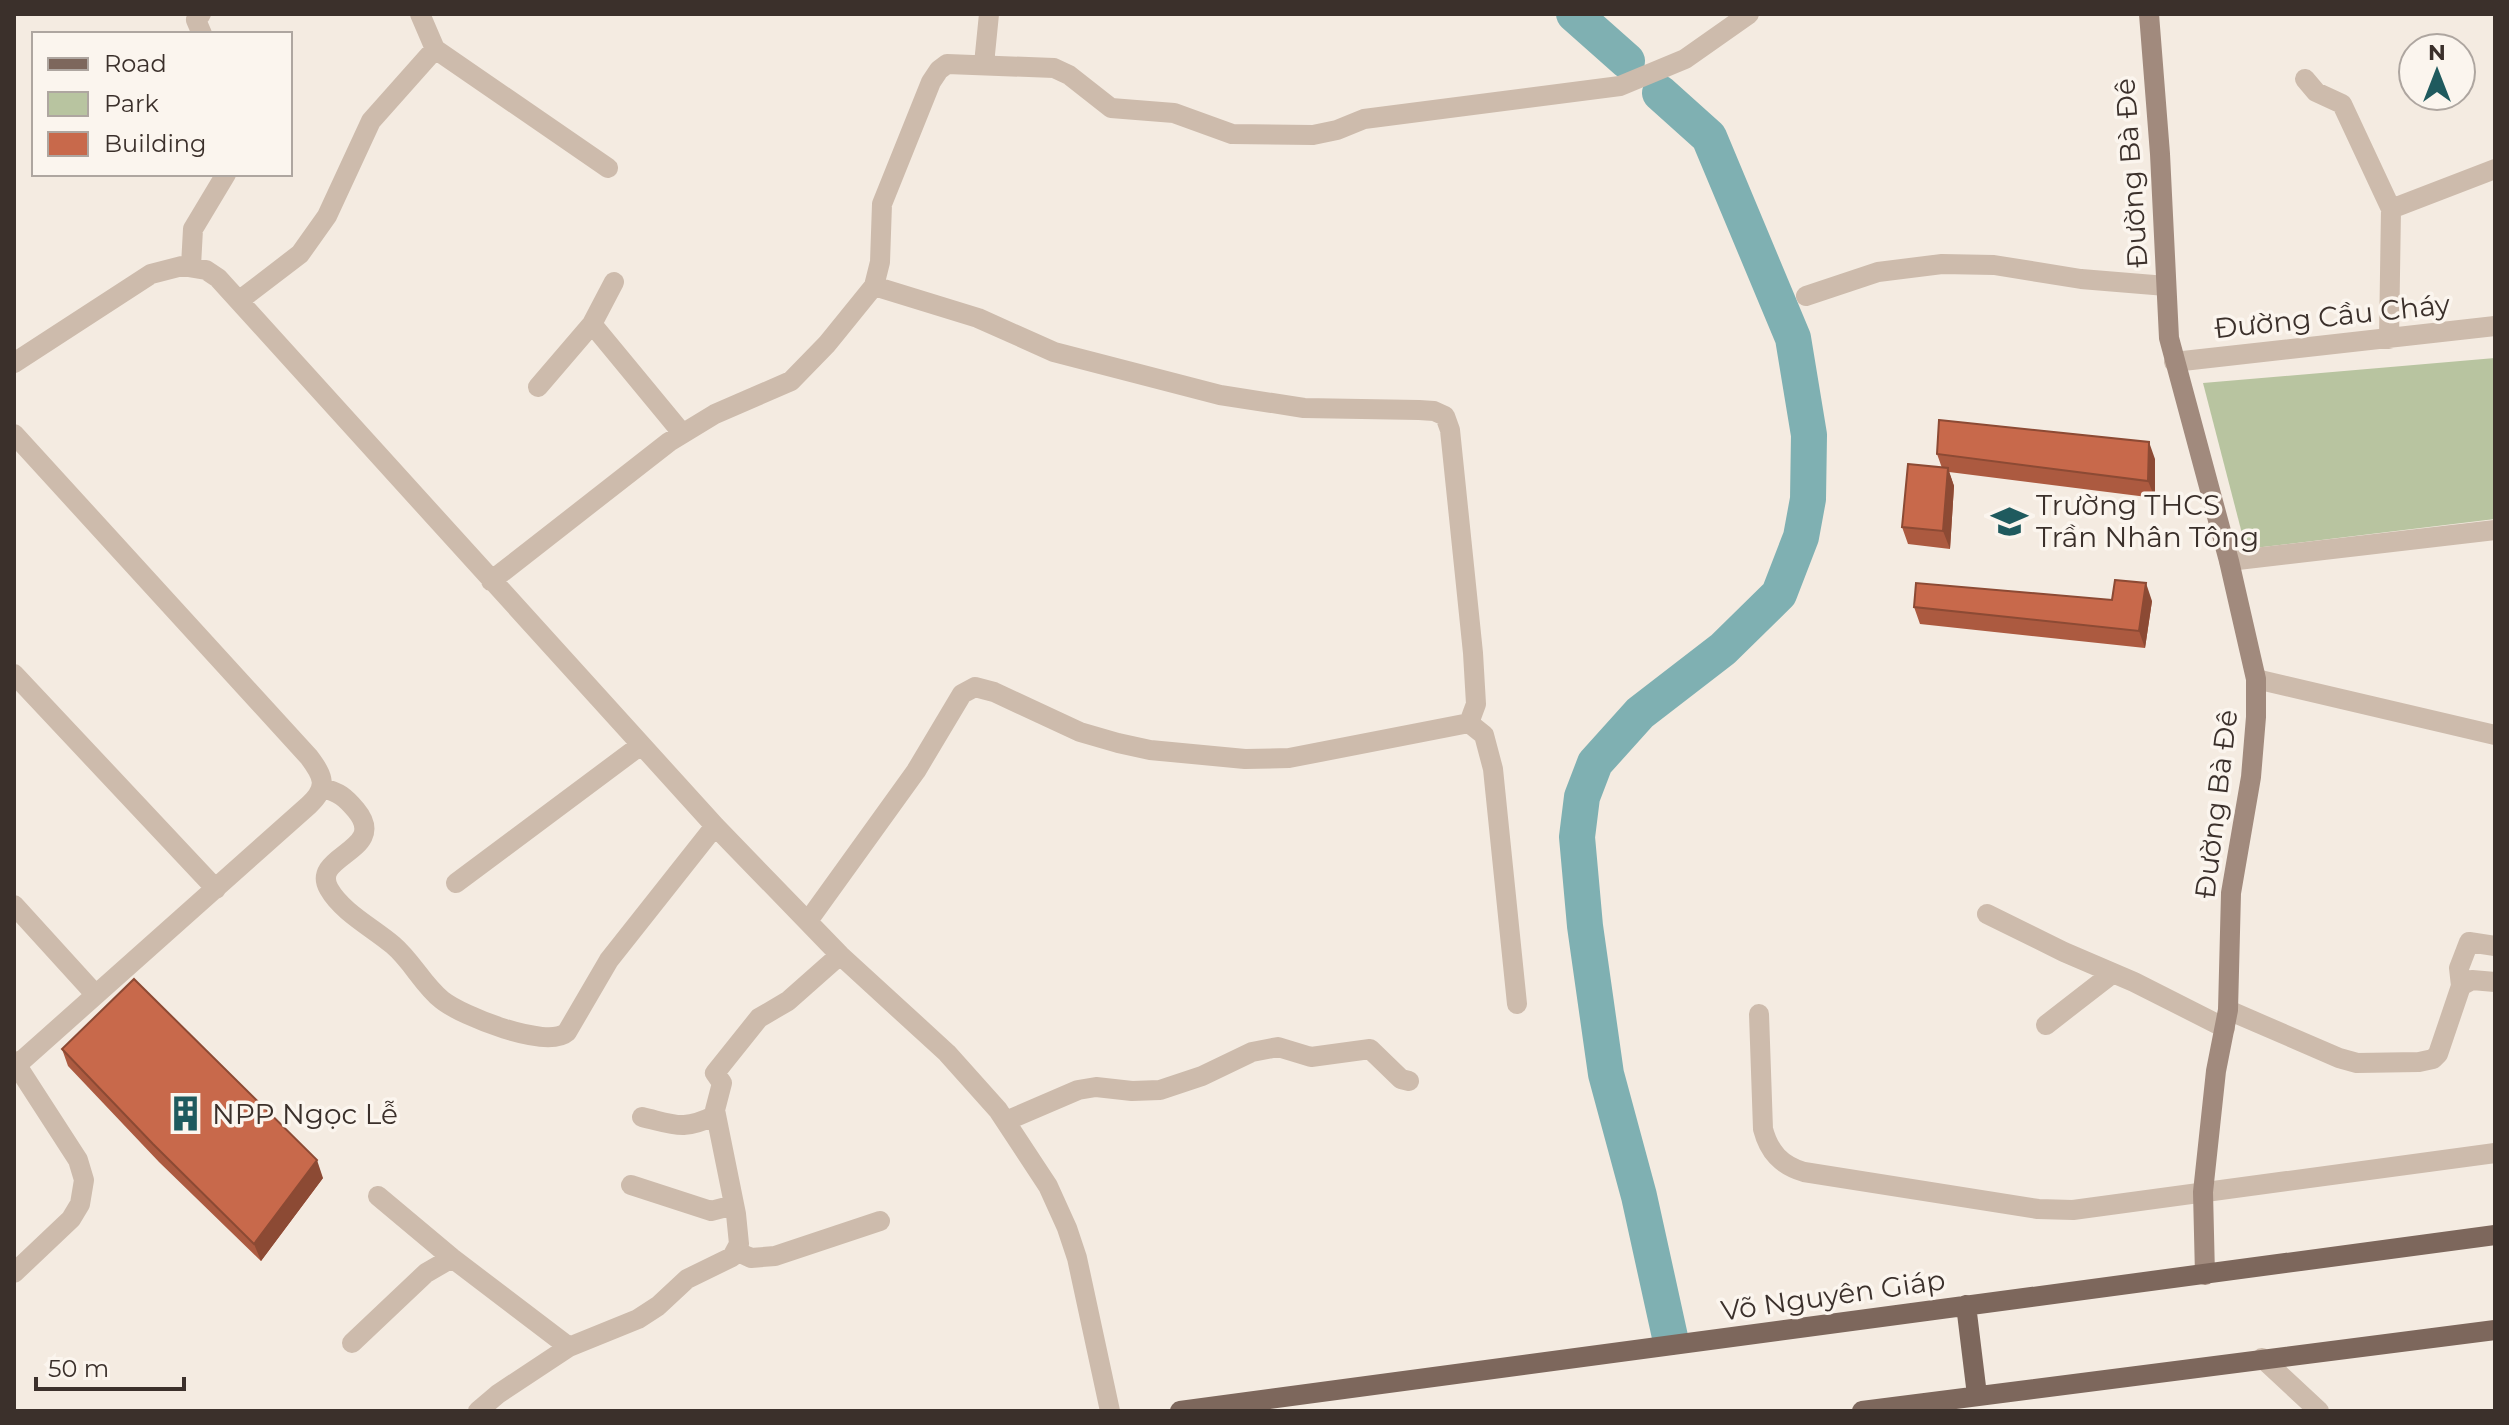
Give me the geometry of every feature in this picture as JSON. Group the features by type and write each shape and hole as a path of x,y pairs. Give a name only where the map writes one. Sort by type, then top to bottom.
{"main road":[{"name":"Võ Nguyên Giáp","path":"1180,1411 2495,1235"},
{"path":"1966,1305 1977,1395"},
{"path":"1862,1411 2495,1330"}],"street":[{"path":"201,14 196,20 201,32"},
{"path":"420,14 435,49 608,168"},
{"path":"984,64 989,14"},
{"path":"491,581 682,433 715,414 791,381 827,344 874,286 880,262 882,204 931,82 947,64 1054,68 1069,75 1111,108 1174,113 1232,134 1313,135 1337,130 1364,119 1620,86 1685,59 1749,14"},
{"name":"Đường Bà Đê","path":"2149,14 2169,338 2229,561 2256,679 2251,777 2231,893 2226,1019 2216,1071 2203,1192 2205,1275"},
{"path":"240,300 300,254 327,216 371,121 435,49"},
{"path":"2305,79 2316,92 2342,104 2391,209 2389,339"},
{"path":"2391,209 2495,169"},
{"path":"191,266 195,224 225,176"},
{"path":"1806,296 1878,272 1942,264 1994,265 2081,279 2166,286"},
{"path":"14,363 151,274 165,269 191,266 206,270 240,300 715,826 840,955 971,1077 1006,1121 1048,1186 1067,1228 1081,1272 1110,1411"},
{"path":"538,387 592,324 614,282"},
{"path":"874,286 978,318 1054,352 1220,395 1286,407 1441,412 1450,430 1473,653 1476,704 1469,723"},
{"path":"592,324 682,433"},
{"name":"Đường Cầu Cháy","path":"2174,362 2495,326"},
{"path":"14,434 309,757 321,775 322,788 309,805 216,889 15,1063 78,1160 84,1180 80,1204 71,1219 14,1273"},
{"path":"2229,561 2495,530"},
{"path":"14,674 216,889"},
{"path":"2256,679 2495,735"},
{"path":"808,921 916,771 962,694 975,687 994,692 1080,732 1118,743 1150,750 1245,759 1303,756 1469,723 1484,735 1493,769 1517,1004"},
{"path":"456,883 641,745"},
{"path":"322,788 344,795 366,827 362,838 330,867 326,875 329,890 352,914 404,955 443,1000 468,1015 537,1037 555,1038 567,1032 609,960 715,826"},
{"path":"14,905 95,994"},
{"path":"1987,914 2113,973 2226,1019 2339,1058 2366,1063 2433,1059 2440,1050 2461,986 2459,968 2469,942 2495,946"},
{"path":"478,1411 569,1347 638,1319 658,1306 687,1279 732,1257 739,1244 716,1115 722,1083 715,1073 759,1018 788,1001 840,955"},
{"path":"2046,1025 2113,973"},
{"path":"2461,986 2472,980 2495,982"},
{"path":"1759,1014 1763,1129 1771,1150 1791,1168 2038,1209 2107,1207 2495,1153"},
{"path":"1006,1121 1078,1090 1096,1087 1160,1090 1202,1076 1252,1052 1278,1047 1311,1057 1370,1049 1401,1079 1409,1081"},
{"path":"642,1117 682,1127 694,1126 716,1115"},
{"path":"631,1185 711,1211 734,1205"},
{"path":"378,1196 452,1258 569,1347"},
{"path":"736,1251 751,1258 775,1256 880,1221"},
{"path":"352,1343 426,1273 452,1258"},
{"path":"2262,1358 2319,1411"}],"green space":[{"path":"2495,358 2495,519 2246,549 2203,383"}],"building":[{"path":"1939,420 2149,442 2148,481 1937,454"},
{"path":"1908,464 1948,468 1943,531 1902,527"},
{"path":"2115,580 2146,583 2139,631 1914,607 1916,583 2112,600"},
{"name":"NPP Ngọc Lễ","path":"134,979 317,1160 254,1244 62,1049"}],"waterway":[{"path":"1574,14 1627,61"},
{"path":"1660,93 1709,137 1793,338 1809,435 1808,499 1801,537 1779,594 1723,649 1640,713 1595,763 1582,797 1577,837 1585,926 1606,1074 1639,1196 1670,1337"}],"place":[{"name":"Trường THCS Trần Nhân Tông","path":"2010,521"},
{"name":"NPP Ngọc Lễ","path":"186,1114"}]}
